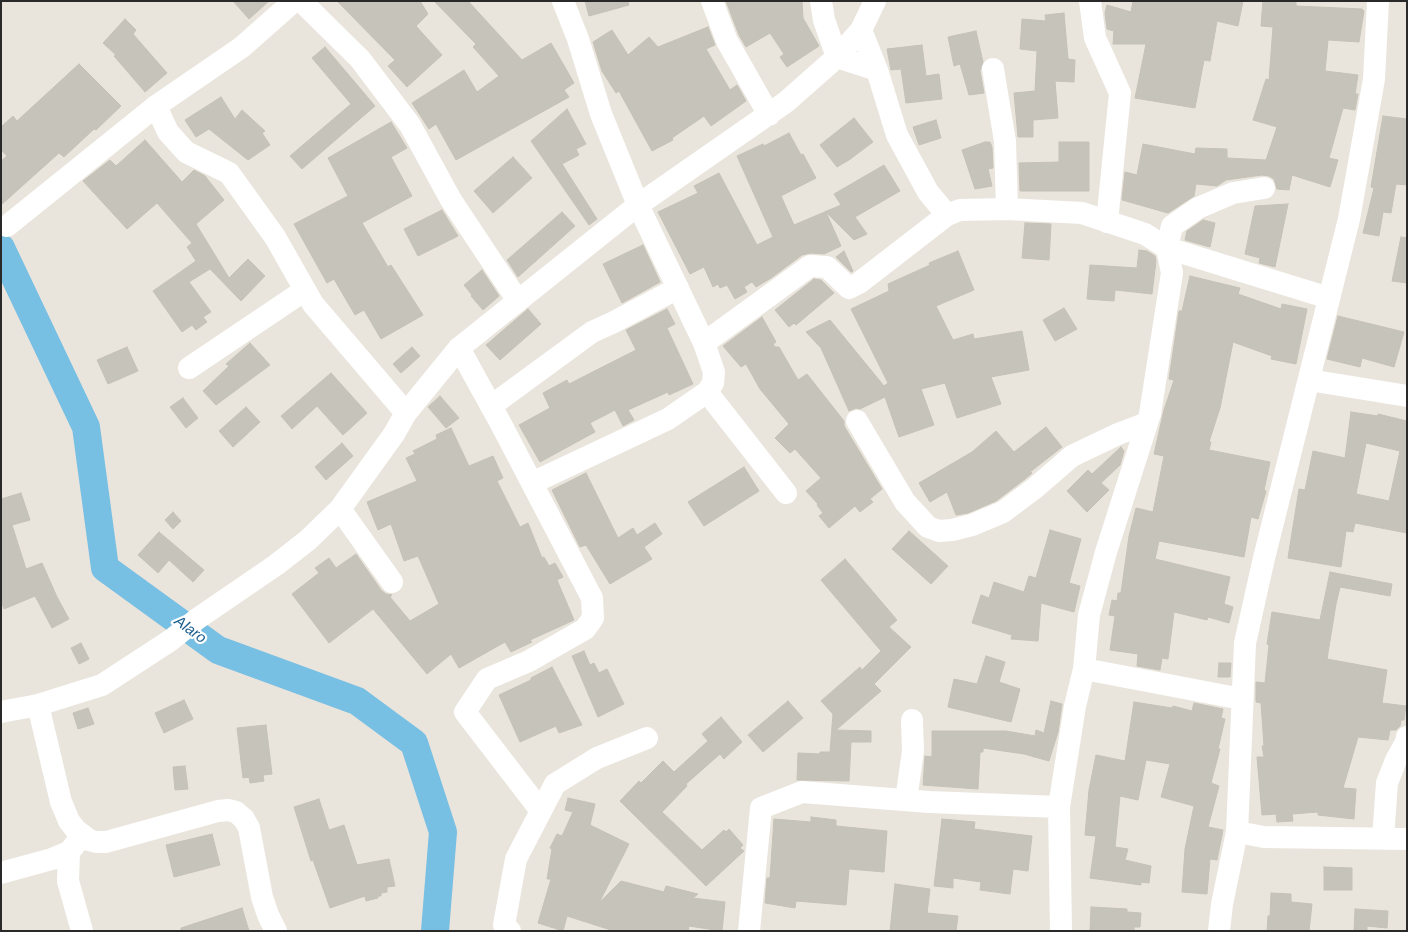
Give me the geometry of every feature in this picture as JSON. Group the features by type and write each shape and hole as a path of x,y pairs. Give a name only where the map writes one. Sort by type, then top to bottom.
{"street":[{"path":"7,226 156,106 242,47 294,1"},
{"path":"301,1 360,60 410,125 451,200 518,300"},
{"path":"532,483 668,419 707,392 713,383 714,372 704,343 638,205 601,114 578,39 563,1"},
{"path":"712,1 727,41 769,115"},
{"path":"821,1 824,20 837,57"},
{"path":"1,712 38,705 102,685 171,640 197,619 276,565 308,540 340,509 394,434 406,413 459,348 638,205 786,102 837,57 861,30 874,1"},
{"path":"1090,1 1094,38 1120,94 1107,222"},
{"path":"1218,931 1237,832 1245,643 1264,558 1349,219 1374,79 1378,1"},
{"path":"861,30 877,70 897,135 928,192 947,215"},
{"path":"837,57 877,70"},
{"path":"993,69 1005,141 1007,209"},
{"path":"156,106 168,132 186,152 228,173 275,238 314,304 406,413"},
{"path":"1061,931 1059,806 1074,706 1084,670 1090,615 1106,552 1148,424 1172,273 1167,248 1172,226 1198,208 1233,193 1264,188"},
{"path":"704,343 810,266 827,267 849,288 859,283 947,215 960,210 1007,209 1082,213 1144,234 1167,248 1329,298"},
{"path":"491,406 592,332 678,288"},
{"path":"189,368 305,290"},
{"path":"459,348 592,598 593,618 585,629 528,661 487,679 465,712 541,811"},
{"path":"1309,380 1407,396"},
{"path":"707,392 786,493"},
{"path":"857,420 905,502 928,527 939,531 972,525 1003,512 1036,488 1072,456 1118,434 1148,424"},
{"path":"340,509 392,582"},
{"path":"1084,670 1242,699"},
{"path":"38,705 62,802 75,844 68,882 82,931"},
{"path":"906,800 913,752 912,720"},
{"path":"1383,838 1387,783 1407,737"},
{"path":"510,931 504,925 516,859 555,784 597,758 646,738"},
{"path":"750,931 761,808 802,792 906,800 1059,806"},
{"path":"1,873 52,859 75,844 106,842 218,811 228,810 236,812 244,819 249,828 262,897 276,931"},
{"path":"1237,832 1264,837 1407,839"}],"building":[{"path":"233,1 269,1 249,19"},
{"path":"337,1 420,1 428,14 416,26 442,55 407,87 388,66 395,60"},
{"path":"434,1 468,1 522,60 551,43 574,83 564,90 569,97 456,160 436,124 429,129 412,103 464,70 477,92 499,76 473,47 476,44"},
{"path":"585,1 628,1 629,5 589,16"},
{"path":"726,1 802,1 803,18 819,46 787,67 780,57 784,54 770,33 746,47 739,35"},
{"path":"1133,1 1243,1 1238,26 1217,21 1210,61 1204,60 1195,108 1135,98 1146,44 1113,44 1114,31 1107,29 1105,13 1107,5 1131,12"},
{"path":"1263,1 1296,1 1296,6 1362,9 1364,11 1359,42 1328,40 1325,71 1358,75 1355,94 1358,94 1355,110 1343,108 1329,158 1338,160 1330,187 1292,175 1289,190 1277,189 1274,179 1262,175 1226,180 1217,186 1196,184 1194,196 1168,213 1122,200 1125,172 1137,175 1143,144 1195,154 1196,148 1227,149 1227,158 1266,160 1277,127 1253,120 1266,79 1269,80 1273,27 1261,26"},
{"path":"1064,13 1068,59 1075,60 1074,82 1055,81 1058,118 1033,120 1033,137 1018,137 1014,93 1035,91 1037,51 1020,49 1022,19 1046,21 1045,15"},
{"path":"125,19 136,30 133,34 167,73 145,92 114,56 116,55 103,43"},
{"path":"708,27 715,45 706,49 730,90 737,85 746,101 711,126 704,116 672,138 673,140 652,151 619,91 616,93 602,71 593,42 612,30 628,55 649,37 658,47"},
{"path":"976,31 983,62 980,71 984,93 969,95 960,64 954,66 948,37"},
{"path":"922,45 926,76 939,74 942,99 906,103 901,69 891,70 887,49"},
{"path":"325,47 375,106 302,169 290,156 351,104 312,58"},
{"path":"79,64 121,106 64,157 59,153 1,205 1,161 7,156 1,150 1,127 13,116 17,121"},
{"path":"221,97 235,119 242,110 265,131 262,133 270,145 248,160 209,129 196,137 185,120"},
{"path":"567,109 586,144 576,149 579,155 562,164 597,219 589,225 531,141"},
{"path":"1383,116 1407,119 1407,185 1396,184 1391,213 1383,212 1379,236 1363,233 1374,188 1371,187"},
{"path":"854,118 873,142 837,167 820,145"},
{"path":"936,120 941,138 919,145 913,127"},
{"path":"391,122 407,148 391,157 412,196 362,223 388,267 391,265 423,315 381,339 364,310 355,315 334,279 327,283 294,224 348,196 328,158"},
{"path":"789,133 816,178 781,196 794,225 841,205 834,194 884,165 900,191 855,217 867,234 854,240 826,212 841,246 824,254 811,253 802,255 756,287 752,282 744,287 747,292 735,299 727,285 720,288 718,284 713,287 704,267 690,274 658,212 698,193 694,186 719,173 757,245 773,237 737,156 763,144 764,146"},
{"path":"145,140 182,182 194,170 205,176 224,200 196,224 229,278 248,259 265,276 241,301 210,269 189,282 211,312 203,317 207,322 196,330 192,325 182,332 153,291 196,261 187,247 192,243 157,203 127,229 83,181 110,160 116,166"},
{"path":"990,142 992,147 993,168 988,169 992,186 975,189 962,150"},
{"path":"1059,142 1089,142 1089,191 1020,191 1019,163 1059,162"},
{"path":"513,157 532,178 493,213 474,191"},
{"path":"1288,204 1275,267 1259,263 1260,258 1245,254 1255,206"},
{"path":"442,210 458,236 418,256 404,229"},
{"path":"562,212 575,226 518,277 507,260"},
{"path":"1203,220 1215,223 1210,247 1185,240 1187,231"},
{"path":"1025,223 1051,224 1049,260 1022,258"},
{"path":"1401,237 1407,238 1407,283 1392,281"},
{"path":"643,245 660,282 622,303 603,264"},
{"path":"1139,250 1147,251 1155,256 1152,294 1115,290 1114,301 1087,299 1090,265 1137,268"},
{"path":"844,251 853,271 851,272 836,257"},
{"path":"958,251 974,290 936,306 953,340 973,334 974,339 1022,331 1029,370 991,377 1001,404 957,418 945,383 921,389 934,425 899,437 885,397 860,409 856,408 849,411 821,348 806,332 830,320 884,386 888,383 851,309 889,291 888,284 930,265 929,263"},
{"path":"482,270 499,296 483,310 464,285"},
{"path":"1190,276 1240,288 1238,294 1281,309 1282,304 1307,309 1296,364 1271,359 1272,356 1233,342 1220,408 1209,442 1211,442 1209,450 1270,462 1264,490 1266,491 1258,519 1251,517 1244,557 1159,541 1155,559 1230,577 1224,604 1233,607 1229,623 1208,617 1207,620 1174,612 1168,659 1162,658 1160,670 1137,666 1138,654 1110,650 1115,616 1109,615 1112,600 1117,601 1118,593 1121,593 1129,536 1136,508 1153,512 1164,456 1154,454 1164,410 1174,380 1169,379 1179,311 1182,311"},
{"path":"814,279 821,280 834,293 796,325 794,323 789,327 775,310"},
{"path":"1064,308 1077,329 1055,341 1043,320"},
{"path":"528,309 541,324 500,360 486,345"},
{"path":"667,309 675,324 667,328 693,384 669,395 668,392 628,410 634,420 623,426 615,410 590,423 595,432 540,462 519,425 550,408 543,393 567,380 569,384 636,350 626,330"},
{"path":"1338,316 1404,332 1394,367 1362,358 1360,367 1327,359"},
{"path":"762,317 776,342 773,344 775,347 779,347 798,380 807,374 844,421 844,426 882,489 870,499 873,502 860,512 855,506 829,528 819,516 823,513 818,504 806,491 821,478 795,449 790,453 775,438 789,424 760,389 746,364 741,367 723,346"},
{"path":"250,343 270,365 216,405 203,391 229,366 226,364"},
{"path":"127,347 138,371 108,384 97,360"},
{"path":"412,347 420,356 401,373 393,364"},
{"path":"331,373 367,413 343,435 317,406 292,429 281,416"},
{"path":"440,396 459,418 446,428 428,407"},
{"path":"183,398 198,418 186,428 170,407"},
{"path":"246,407 260,422 233,447 219,431"},
{"path":"1351,412 1378,416 1378,414 1407,421 1407,533 1355,523 1353,532 1346,531 1341,567 1288,558 1299,489 1305,490 1313,451 1345,458","holes":["1366,443 1400,451 1389,501 1356,494"]},
{"path":"1046,427 1062,447 996,501 968,513 956,515 947,492 930,502 919,483 972,452 996,431 1014,452"},
{"path":"451,428 469,466 493,456 503,478 497,481 520,527 528,523 542,558 544,557 549,566 555,563 563,577 557,580 574,620 530,640 532,642 511,652 505,642 459,668 451,654 427,674 373,609 329,643 292,594 319,573 315,568 329,558 336,568 356,554 381,590 386,594 392,595 390,597 410,621 439,604 418,556 404,561 391,524 378,530 367,502 417,481 406,458 415,454 413,451 437,439 436,435"},
{"path":"342,443 353,456 326,480 315,467"},
{"path":"1121,447 1124,451 1120,465 1101,483 1109,490 1087,512 1067,491 1088,470 1092,474"},
{"path":"744,467 759,491 704,526 688,502"},
{"path":"586,473 618,538 633,528 637,535 655,523 662,534 644,547 652,559 610,584 586,545 580,547 552,490"},
{"path":"21,493 30,520 12,525 26,569 42,563 69,619 52,628 35,596 4,609 1,601 1,499"},
{"path":"173,512 181,521 173,529 165,520"},
{"path":"1050,530 1081,539 1069,583 1080,586 1074,612 1041,603 1038,641 1011,639 1012,635 972,623 981,595 989,598 994,582 1024,592 1029,576 1036,578"},
{"path":"909,531 948,566 931,584 892,549"},
{"path":"159,532 204,570 193,582 169,560 158,573 138,555"},
{"path":"845,559 897,620 889,627 911,647 874,684 881,691 836,730 871,731 871,742 851,742 849,781 797,780 798,753 820,754 820,752 830,752 833,714 821,701 860,667 862,670 881,651 821,580"},
{"path":"1330,572 1392,584 1390,596 1340,587 1327,659 1387,670 1382,703 1406,706 1404,720 1401,720 1400,726 1396,730 1390,730 1388,740 1358,737 1343,788 1356,789 1354,819 1318,815 1318,812 1292,814 1293,821 1277,822 1276,814 1262,815 1257,757 1264,757 1262,746 1264,746 1261,703 1256,702 1256,682 1265,683 1269,645 1267,644 1272,612 1320,620"},
{"path":"81,643 89,659 79,664 71,648"},
{"path":"584,651 590,665 594,663 599,673 607,669 624,704 598,717 572,656"},
{"path":"986,656 1005,662 999,682 1020,689 1011,722 948,707 954,679 977,684"},
{"path":"1219,663 1231,663 1230,677 1218,677"},
{"path":"552,667 582,725 559,733 556,726 520,742 499,695 531,680 531,678"},
{"path":"184,700 193,719 164,733 155,713"},
{"path":"788,701 803,718 763,752 748,735"},
{"path":"1051,701 1062,704 1058,732 1049,761 1024,754 983,748 983,752 980,752 978,789 923,785 925,756 932,757 932,731 1006,731 1035,736 1036,730 1044,733"},
{"path":"1134,702 1172,708 1173,706 1192,711 1194,703 1223,709 1221,718 1225,719 1218,749 1220,749 1211,783 1219,786 1208,827 1223,830 1217,860 1210,859 1207,894 1182,892 1185,849 1194,806 1161,797 1170,764 1146,760 1138,800 1120,796 1115,847 1128,849 1125,860 1151,866 1149,883 1141,882 1141,885 1090,878 1096,836 1085,835 1089,790 1096,755 1125,761"},
{"path":"88,708 94,724 78,729 73,713"},
{"path":"721,717 742,742 724,759 720,754 686,784 687,786 662,812 702,850 724,830 726,832 729,829 743,845 740,848 744,851 706,886 620,801 639,781 641,783 663,761 674,772 708,741 702,734"},
{"path":"266,725 272,774 263,775 264,781 250,783 249,777 243,778 237,728"},
{"path":"185,766 188,789 175,790 173,767"},
{"path":"568,798 595,804 590,825 629,844 599,903 621,881 664,892 666,886 698,894 693,898 725,902 722,931 689,926 688,931 614,931 567,916 563,931 538,923 551,879 547,879 552,849 550,848 557,834 562,836 573,812 565,810"},
{"path":"319,799 329,830 344,825 357,865 389,859 395,886 387,887 387,892 381,893 381,896 378,896 378,898 366,901 365,896 330,908 313,860 311,861 294,807"},
{"path":"811,817 836,820 836,826 887,831 884,872 849,869 846,905 796,901 795,908 765,903 767,878 770,878 774,819 811,822"},
{"path":"942,819 975,822 974,829 1032,836 1028,871 1013,869 1010,894 980,890 981,882 953,878 953,888 934,886"},
{"path":"212,834 220,865 174,877 166,845"},
{"path":"1324,867 1352,868 1352,890 1324,890"},
{"path":"895,884 930,889 927,913 958,916 956,931 890,931"},
{"path":"1271,893 1291,894 1291,902 1312,904 1309,931 1267,931"},
{"path":"1091,907 1127,909 1127,912 1141,913 1140,927 1134,927 1134,931 1090,931"},
{"path":"242,908 249,931 181,931 181,928"},
{"path":"1355,909 1388,911 1387,928 1367,926 1367,931 1354,931"}],"waterway":[{"name":"Alaro","path":"1,248 86,427 105,568 218,650 357,701 414,743 443,832 435,931"}]}
